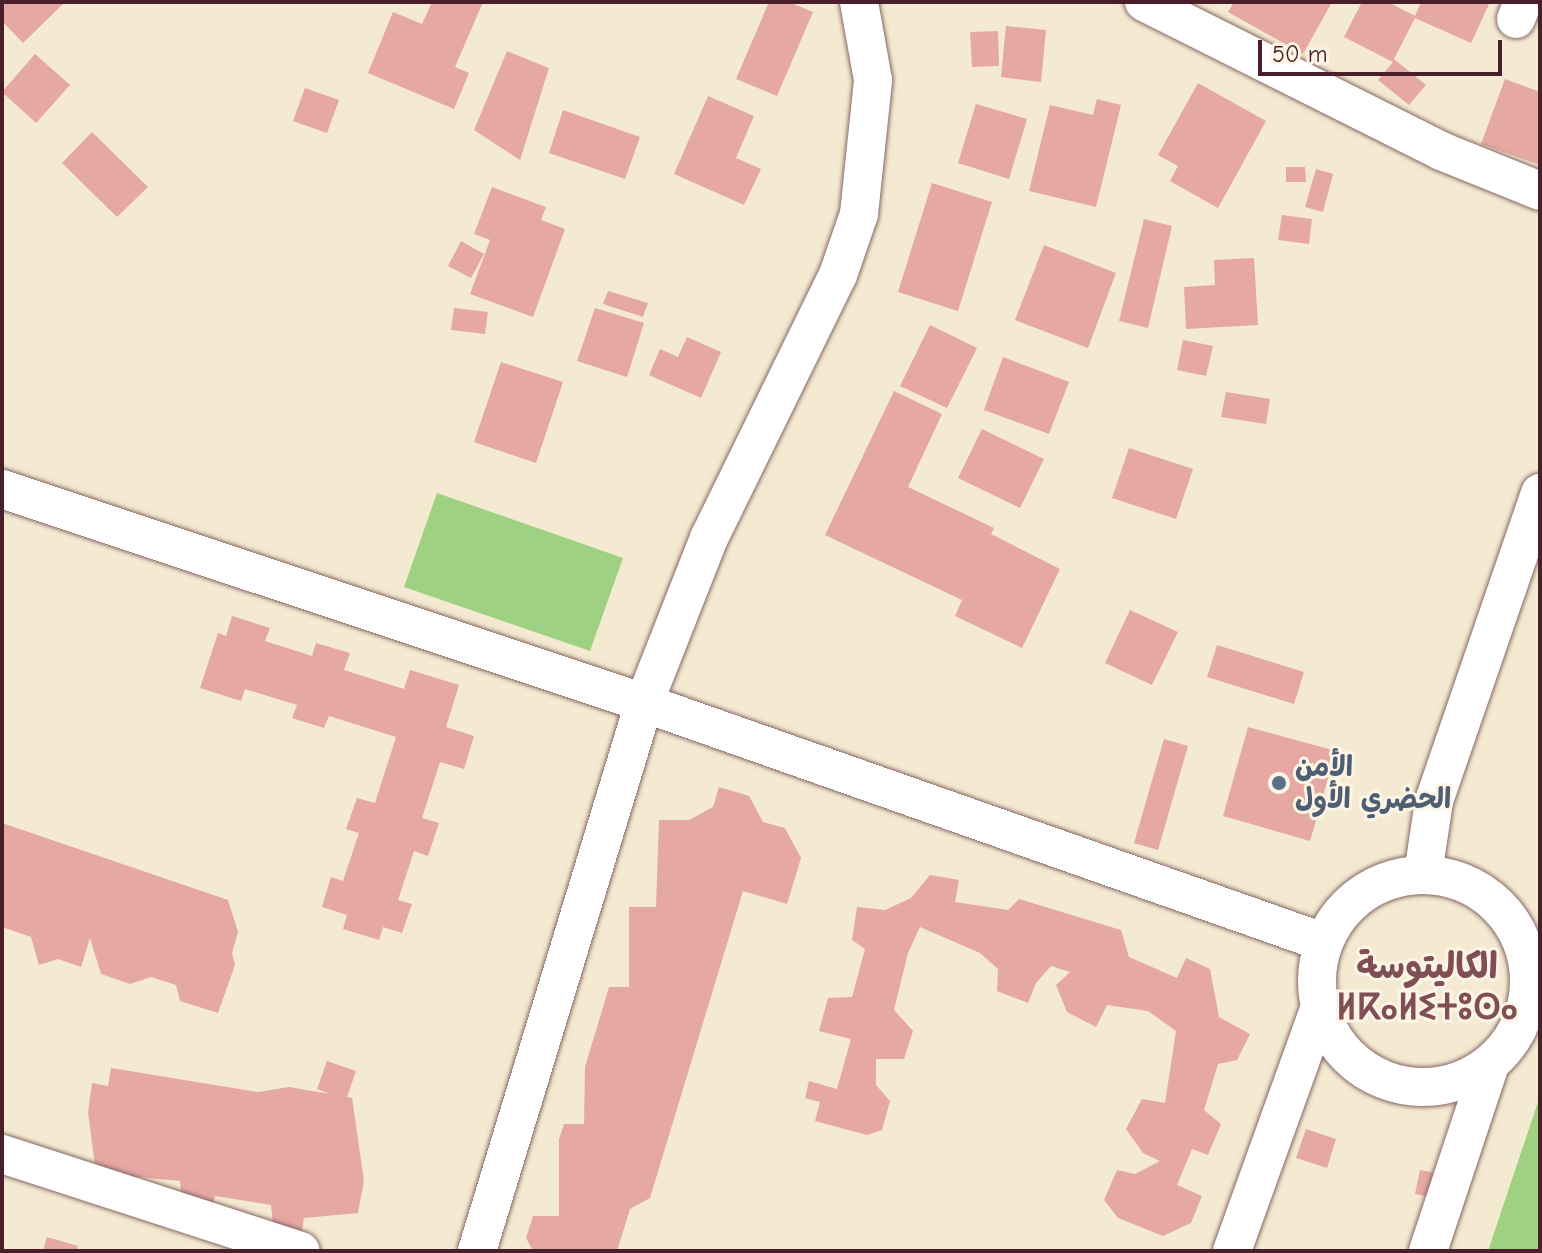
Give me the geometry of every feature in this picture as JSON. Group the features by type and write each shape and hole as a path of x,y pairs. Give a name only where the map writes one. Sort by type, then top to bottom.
{"street":[{"path":"477,1251 644,703 709,538 838,275 859,214 873,80 859,2"},
{"path":"1144,2 1441,151 1540,191"},
{"path":"2,489 644,703 1323,942"},
{"path":"1423,874 1434,801 1540,493"},
{"path":"1423,874 1471,886 1499,907 1520,936 1534,1007 1490,1065 1459,1082 1424,1088 1390,1083 1358,1067 1334,1041 1319,1010 1316,976 1323,942 1341,912 1368,889 1401,876 1423,874"},
{"path":"1232,1251 1319,1010"},
{"path":"1428,1251 1490,1065"},
{"path":"2,1154 301,1251"}],"green space":[{"path":"437,493 623,558 590,651 404,587"},
{"path":"1540,1096 1540,1251 1488,1251"}],"building":[{"path":"8,2 65,2 23,43 2,21 2,7"},
{"path":"432,2 483,2 455,67 469,73 454,109 368,73 393,12 422,24"},
{"path":"769,2 789,2 813,12 777,96 736,79"},
{"path":"1234,2 1331,4 1303,54 1228,12"},
{"path":"1362,2 1388,2 1415,16 1421,2 1490,2 1471,43 1415,18 1394,59 1426,85 1409,105 1378,80 1393,62 1344,37"},
{"path":"1006,26 1046,30 1041,82 1001,77"},
{"path":"998,31 999,66 972,67 970,32"},
{"path":"507,51 549,68 520,160 474,130"},
{"path":"35,54 70,85 36,123 2,92"},
{"path":"1505,79 1540,92 1540,165 1481,144"},
{"path":"1198,83 1266,121 1218,208 1170,181 1178,166 1158,155"},
{"path":"305,88 339,100 327,133 293,121"},
{"path":"708,96 754,116 736,158 761,169 744,205 674,174"},
{"path":"1097,99 1121,105 1096,207 1029,191 1050,105 1093,115"},
{"path":"976,104 1027,119 1009,179 958,163"},
{"path":"563,110 640,137 625,179 549,153"},
{"path":"92,132 148,187 117,217 62,163"},
{"path":"1286,167 1305,167 1306,182 1286,182"},
{"path":"1316,169 1333,174 1323,212 1305,207"},
{"path":"932,183 992,202 958,311 898,292"},
{"path":"492,187 546,207 541,220 565,229 533,317 470,294 490,240 474,234"},
{"path":"1282,215 1312,219 1309,244 1278,240"},
{"path":"1144,219 1172,226 1148,328 1119,321"},
{"path":"461,241 484,254 471,278 448,266"},
{"path":"1044,245 1116,273 1088,348 1015,320"},
{"path":"1254,258 1258,325 1186,329 1184,287 1215,285 1214,260"},
{"path":"608,291 648,303 643,317 603,304"},
{"path":"454,308 488,312 485,334 451,330"},
{"path":"595,308 644,323 627,377 577,361"},
{"path":"930,325 977,348 947,408 900,386"},
{"path":"687,337 721,352 701,398 649,375 660,349 678,357"},
{"path":"1183,340 1213,346 1206,376 1177,370"},
{"path":"1003,357 1069,382 1049,434 984,410"},
{"path":"501,362 563,382 536,463 474,442"},
{"path":"894,391 942,414 908,487 994,528 991,534 1060,569 1022,648 955,616 962,600 825,535"},
{"path":"1226,392 1270,399 1266,424 1221,417"},
{"path":"982,429 1044,459 1020,508 958,478"},
{"path":"1129,448 1193,469 1176,519 1112,498"},
{"path":"1130,610 1178,632 1152,685 1105,663"},
{"path":"232,616 270,628 265,641 312,656 316,643 350,653 344,670 404,689 410,670 459,685 446,727 474,736 464,769 440,762 422,818 439,823 428,856 414,851 398,900 412,904 402,933 383,927 379,940 343,929 347,915 322,907 331,877 343,881 359,833 346,829 357,798 375,803 396,737 329,716 324,728 292,718 297,705 245,689 241,701 200,688 218,633 226,636"},
{"path":"1217,645 1304,672 1294,704 1207,677"},
{"path":"1248,727 1336,751 1310,841 1223,816"},
{"path":"1164,739 1188,746 1158,850 1134,843"},
{"path":"719,787 749,796 763,822 785,828 801,858 787,904 743,891 650,1198 630,1209 617,1251 533,1251 526,1238 533,1216 559,1216 559,1139 564,1124 584,1124 585,1067 609,987 629,987 629,907 656,907 659,820 689,820 713,807"},
{"path":"2,823 228,900 238,932 232,953 235,965 218,1013 180,1001 176,985 151,977 130,984 101,974 90,938 81,967 58,959 39,965 31,937 2,927"},
{"path":"930,875 959,880 955,902 1008,910 1019,899 1121,930 1129,957 1177,978 1186,958 1210,969 1219,1017 1250,1034 1237,1060 1218,1064 1204,1110 1221,1124 1208,1155 1192,1149 1177,1185 1202,1196 1191,1223 1163,1236 1118,1218 1104,1200 1117,1170 1135,1174 1160,1161 1143,1153 1126,1129 1142,1099 1165,1103 1176,1031 1148,1011 1107,1005 1096,1027 1067,1012 1056,985 1070,972 1051,966 1036,983 1028,1003 997,991 998,969 980,953 920,927 908,953 894,1010 913,1031 904,1059 876,1059 876,1085 890,1101 882,1130 867,1135 815,1121 820,1102 805,1098 809,1081 837,1089 851,1039 819,1031 828,998 852,997 865,949 852,940 857,907 885,910 911,898"},
{"path":"327,1061 356,1071 347,1097 352,1098 364,1181 358,1213 304,1218 301,1237 274,1233 271,1205 215,1196 213,1207 182,1202 180,1181 96,1173 88,1112 92,1083 108,1086 111,1068 258,1092 289,1087 330,1094 317,1089"},
{"path":"1306,1129 1336,1139 1327,1168 1296,1158"},
{"path":"1420,1170 1446,1175 1441,1199 1415,1194"},
{"path":"47,1237 78,1246 77,1251 43,1251"}],"place":[{"name":"الأمن الحضري الأول","path":"1279,783"}],"district":[{"name":"الكاليتوسة ⵍⴽⴰⵍⵉⵜⵓⵙⴰ","path":"1427,986"}]}
